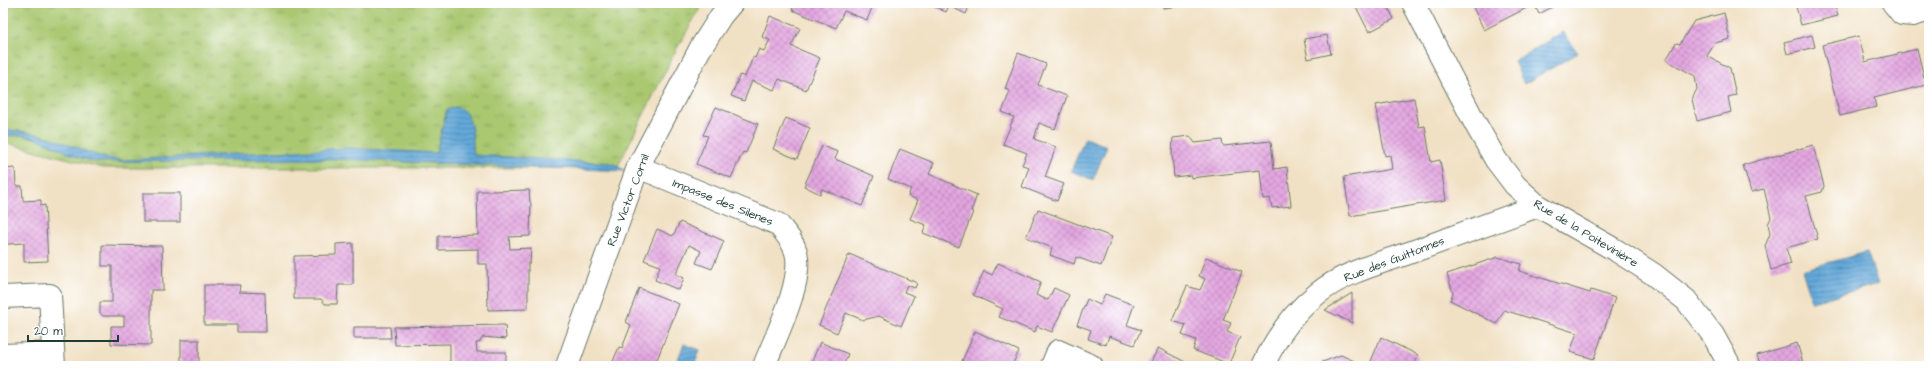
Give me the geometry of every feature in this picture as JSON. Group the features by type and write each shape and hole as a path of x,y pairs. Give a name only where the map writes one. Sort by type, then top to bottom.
{"street":[{"name":"Rue Victor Cornil","path":"567,366 638,168 700,49 721,16 732,3"},
{"name":"Rue de la Poitevinière","path":"1413,3 1496,160 1515,186 1538,206 1629,258 1653,274 1686,300 1713,335 1730,366"},
{"path":"1894,3 1902,14 1913,15 1929,10"},
{"name":"Impasse des Silenes","path":"638,168 778,224 789,238 796,253 798,269 795,286 764,366"},
{"name":"Rue des Guittonnes","path":"1263,366 1275,340 1297,312 1318,293 1342,279 1372,266 1538,206"},
{"path":"3,297 50,295 53,360 3,355"},
{"path":"1052,366 1058,351 1092,366"}],"green space":[{"path":"3,3 703,3 676,50 617,168 103,168 3,142"}],"water":[{"path":"1563,32 1578,53 1524,84 1514,61"},
{"path":"455,107 461,109 469,120 474,155 612,163 626,171 333,159 97,162 78,157 44,141 34,138 20,135 3,136 3,129 32,133 46,136 97,155 121,160 349,148 436,153 446,112 447,110"},
{"path":"1085,138 1107,146 1093,180 1071,171"},
{"path":"1867,252 1878,284 1812,302 1802,270"},
{"path":"684,344 700,350 694,366 675,366"}],"building":[{"path":"795,3 874,3 867,20 844,11 836,28 792,10"},
{"path":"926,3 970,3 966,14 949,6 946,12"},
{"path":"1163,3 1199,3 1199,4 1163,8"},
{"path":"1354,3 1386,3 1394,19 1369,32"},
{"path":"1471,3 1560,3 1539,14 1534,4 1484,30"},
{"path":"1795,3 1840,3 1835,6 1838,16 1801,25"},
{"path":"1724,13 1730,39 1715,43 1707,56 1730,68 1736,95 1728,97 1731,112 1697,121 1692,99 1697,89 1695,76 1666,60 1676,43 1680,44 1694,21"},
{"path":"770,16 800,28 791,46 820,58 806,90 779,79 774,90 752,81 744,101 731,96 740,75 745,77 753,57 755,58 759,49 764,51 770,40 762,37"},
{"path":"1327,35 1331,54 1308,59 1304,39"},
{"path":"1812,35 1815,47 1787,54 1784,42"},
{"path":"1859,36 1865,62 1917,49 1926,85 1874,98 1876,107 1840,116 1822,45"},
{"path":"1018,53 1046,64 1038,85 1067,96 1055,129 1039,123 1034,139 1056,147 1045,177 1064,184 1057,201 1022,187 1029,167 1022,165 1027,153 1003,144 1014,117 1002,112 1010,91 1005,89"},
{"path":"1414,98 1419,127 1425,126 1431,162 1440,160 1446,200 1350,216 1344,177 1392,169 1390,155 1385,156 1376,105"},
{"path":"716,107 758,124 746,153 743,152 731,178 696,164 708,136 703,135"},
{"path":"786,118 810,128 797,159 773,149"},
{"path":"1190,136 1195,143 1222,140 1223,146 1271,141 1274,169 1287,167 1291,206 1272,208 1270,198 1263,199 1260,170 1191,178 1191,175 1174,177 1172,154 1173,138"},
{"path":"1813,145 1824,186 1822,192 1806,196 1818,239 1786,248 1791,264 1771,270 1765,246 1770,234 1768,224 1771,218 1764,189 1751,192 1743,165"},
{"path":"822,146 838,152 835,159 874,176 862,206 822,189 820,194 804,186"},
{"path":"900,149 934,163 929,174 977,195 971,211 973,212 959,247 923,233 926,225 910,219 918,200 908,196 911,189 888,179"},
{"path":"15,168 16,186 22,186 23,201 41,200 41,206 45,205 48,261 24,262 24,243 3,246 3,169"},
{"path":"529,190 531,203 530,236 509,237 510,249 531,248 530,263 528,263 528,309 488,310 487,264 478,264 478,249 438,250 438,236 478,235 477,191"},
{"path":"143,193 180,193 180,222 143,222"},
{"path":"1038,209 1112,237 1101,266 1076,257 1074,264 1050,255 1052,248 1026,237"},
{"path":"680,222 724,241 712,269 696,263 701,251 689,245 676,274 684,278 679,290 655,280 660,266 644,260 657,229 673,236"},
{"path":"353,243 353,285 338,285 337,304 325,304 321,299 294,299 294,256 336,255 336,244"},
{"path":"102,245 162,246 163,290 151,290 151,345 111,344 111,326 124,326 124,316 103,316 100,313 100,302 112,302 112,266 102,266"},
{"path":"849,254 917,283 915,288 907,285 904,292 914,296 901,326 879,316 863,320 846,313 837,333 819,325"},
{"path":"1206,257 1242,272 1223,320 1231,323 1227,332 1240,337 1229,364 1193,350 1196,340 1182,335 1186,325 1172,321 1187,286 1200,290 1205,279 1199,276"},
{"path":"1498,257 1521,264 1519,271 1590,293 1591,290 1615,298 1594,359 1570,352 1577,333 1504,310 1497,324 1450,300 1453,293 1447,274"},
{"path":"998,263 1041,282 1036,295 1048,300 1054,288 1069,295 1052,332 1037,326 1035,332 999,317 1003,309 973,295 984,271 992,275"},
{"path":"204,285 240,285 239,292 265,293 266,332 237,332 237,325 204,325"},
{"path":"639,288 679,304 656,362 661,366 611,366 619,347 622,348 631,325 626,322"},
{"path":"1352,293 1352,323 1325,310"},
{"path":"1105,294 1134,305 1127,325 1141,330 1134,345 1109,336 1106,345 1088,339 1091,330 1077,325 1087,299 1100,305"},
{"path":"505,325 506,339 483,337 479,343 476,343 477,352 506,352 506,366 443,366 443,363 450,362 450,344 395,345 394,327"},
{"path":"354,327 390,327 391,338 354,338"},
{"path":"975,331 1019,351 1012,365 1009,363 1008,366 960,366"},
{"path":"1381,337 1418,355 1414,366 1369,366"},
{"path":"181,340 199,340 199,366 181,366"},
{"path":"820,342 848,354 843,366 810,366"},
{"path":"1797,343 1804,366 1761,366 1757,355"},
{"path":"1158,348 1193,366 1149,366"},
{"path":"1341,355 1365,366 1312,366"}]}
